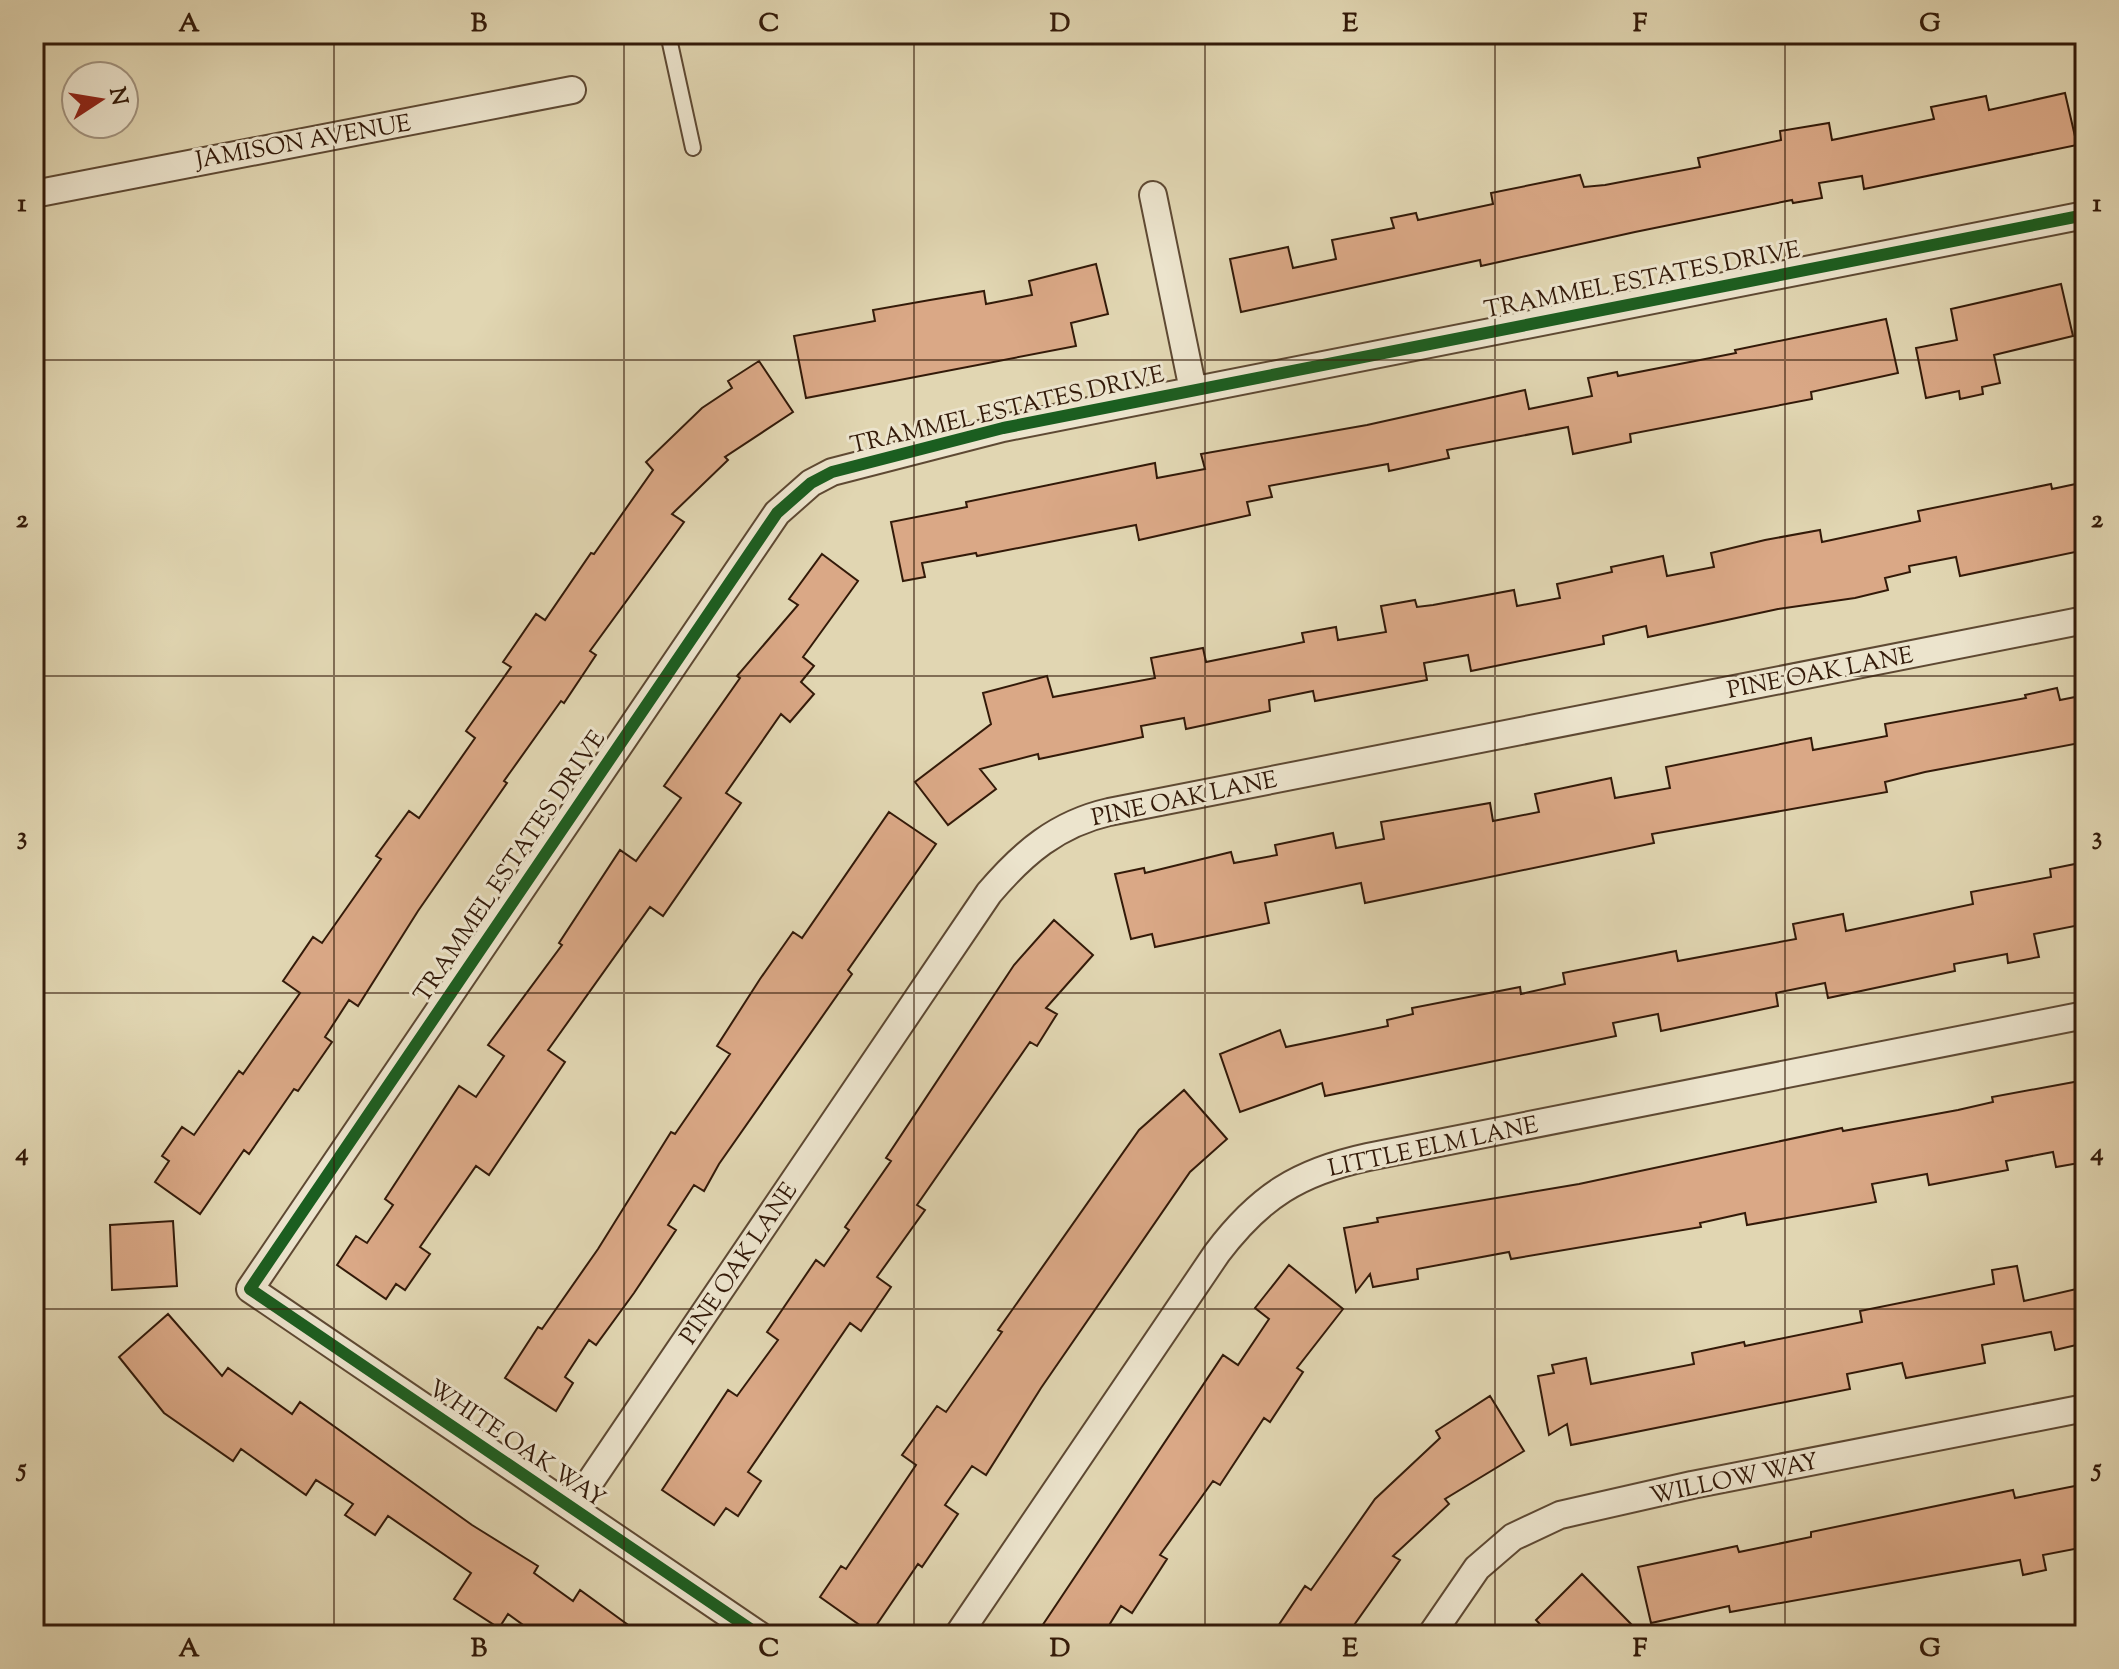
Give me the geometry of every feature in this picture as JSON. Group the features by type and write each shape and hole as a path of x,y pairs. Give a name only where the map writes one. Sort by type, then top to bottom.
{"street":[{"name":"JAMISON AVENUE","path":"34,194 572,90"},
{"path":"1153,195 1193,390"},
{"name":"TRAMMEL ESTATES DRIVE","path":"250,1289 777,513 811,483 855,464 1003,428 2085,215"},
{"name":"PINE OAK LANE","path":"573,1507 989,893 1035,845 1061,829 1085,817 1109,812 2085,620"},
{"name":"LITTLE ELM LANE","path":"958,1635 1217,1253 1239,1224 1285,1186 1308,1174 1368,1157 2085,1015"},
{"name":"WHITE OAK WAY","path":"250,1289 759,1635"},
{"name":"WILLOW WAY","path":"1431,1635 1477,1568 1513,1537 1560,1515 1692,1485 2085,1408"}],"lane":[{"path":"668,34 693,148"}],"building":[{"path":"2065,93 2077,145 1864,189 1862,176 1819,183 1822,198 1793,203 1792,200 1481,266 1480,260 1241,312 1230,259 1288,247 1293,268 1336,259 1332,240 1394,228 1391,218 1416,213 1418,220 1493,204 1491,193 1580,175 1584,187 1605,185 1700,167 1698,158 1781,140 1780,131 1829,123 1832,140 1934,119 1931,107 1986,96 1989,110"},
{"path":"1096,264 1108,314 1071,323 1076,346 806,398 794,336 875,321 873,310 930,300 984,291 986,304 1032,295 1029,281"},
{"path":"2061,284 2073,336 1994,355 2000,383 1982,387 1983,394 1960,399 1959,391 1926,398 1916,348 1957,340 1951,309"},
{"path":"1886,319 1898,373 1811,392 1812,399 1630,434 1631,442 1573,454 1568,427 1447,450 1449,458 1389,471 1388,464 1269,486 1272,497 1247,502 1250,515 1139,540 1136,525 977,556 976,553 922,563 925,577 903,581 891,522 967,507 966,502 1155,463 1157,478 1205,469 1201,454 1367,425 1525,390 1529,409 1592,396 1588,378 1617,372 1618,376 1736,353 1735,350"},
{"path":"759,361 793,412 725,457 728,460 672,514 684,522 590,651 596,655 564,703 561,701 504,781 507,783 418,911 358,1006 349,1000 325,1037 332,1042 298,1091 294,1089 249,1154 244,1150 200,1214 155,1182 169,1161 162,1156 182,1127 194,1135 239,1071 243,1074 300,993 283,981 313,937 322,943 381,859 376,856 409,811 419,818 475,738 466,731 511,667 503,662 536,614 545,620 591,553 594,554 653,470 646,462 702,408 732,388 728,381"},
{"path":"2085,482 2085,550 1960,576 1956,557 1909,566 1910,572 1885,578 1888,590 1855,598 1778,609 1648,637 1646,626 1603,636 1604,644 1471,671 1468,655 1424,663 1427,680 1315,701 1313,691 1269,700 1270,711 1186,729 1184,718 1141,726 1143,737 1039,759 1038,754 980,769 996,789 948,825 915,782 991,724 983,693 1047,676 1053,697 1155,678 1151,658 1203,648 1206,662 1304,642 1302,633 1336,627 1338,640 1386,632 1381,606 1415,600 1417,607 1514,590 1517,606 1560,598 1557,584 1612,572 1611,567 1663,556 1667,576 1714,567 1711,553 1765,540 1820,530 1822,542 1920,521 1918,511 2051,484 2052,489"},
{"path":"822,554 858,581 803,657 814,666 801,682 814,694 790,722 781,714 726,793 741,803 663,916 650,907 548,1050 565,1062 489,1175 476,1166 420,1247 430,1254 405,1290 396,1284 386,1299 337,1265 356,1236 367,1243 393,1205 385,1199 459,1086 476,1097 504,1056 488,1045 562,945 559,943 620,850 636,861 681,798 664,786 740,678 737,676 798,605 789,599"},
{"path":"2057,688 2060,700 2085,695 2085,742 1925,772 1885,782 1887,792 1652,834 1654,843 1365,903 1361,883 1265,903 1269,923 1155,947 1152,934 1131,939 1115,874 1144,868 1145,873 1231,852 1234,863 1277,855 1275,845 1333,833 1336,848 1384,839 1381,822 1490,803 1493,821 1539,812 1535,794 1611,778 1615,798 1670,788 1666,767 1811,738 1813,750 1887,736 1885,724 2026,698 2025,695"},
{"path":"889,812 936,844 848,970 852,974 719,1164 704,1191 694,1185 668,1225 676,1230 634,1293 596,1345 589,1340 565,1377 573,1383 556,1411 505,1378 538,1327 542,1329 598,1249 671,1132 675,1134 730,1054 717,1046 760,979 793,932 802,938"},
{"path":"2075,864 2078,876 2085,875 2085,924 2034,934 2039,957 2008,963 2007,954 1954,964 1955,971 1828,998 1825,983 1776,993 1778,1006 1661,1031 1658,1014 1613,1023 1616,1036 1325,1096 1322,1083 1240,1112 1220,1054 1280,1030 1286,1047 1388,1026 1387,1020 1413,1014 1412,1008 1520,987 1521,994 1565,984 1563,973 1676,951 1678,961 1796,939 1793,924 1843,914 1846,931 1973,904 1971,892 2051,877 2050,869"},
{"path":"1054,920 1093,955 1046,1008 1057,1014 1037,1046 1030,1042 917,1205 925,1210 877,1277 891,1287 861,1331 850,1323 748,1472 761,1481 738,1516 726,1508 714,1525 662,1490 728,1390 737,1396 778,1340 767,1332 816,1260 824,1266 849,1230 845,1227 891,1161 886,1158 1014,965"},
{"path":"2085,1080 2085,1162 2056,1167 2053,1152 2006,1161 2008,1170 1929,1185 1927,1174 1872,1184 1876,1202 1747,1225 1745,1213 1700,1223 1701,1227 1511,1259 1509,1252 1417,1269 1418,1279 1373,1287 1370,1274 1356,1292 1344,1228 1378,1222 1377,1218 1579,1184 1842,1128 1843,1131 1958,1110 1993,1102 1992,1097"},
{"path":"1184,1090 1227,1139 1190,1172 1041,1388 986,1475 972,1466 945,1505 958,1514 922,1567 918,1564 871,1633 820,1597 841,1566 846,1569 916,1465 902,1455 937,1406 946,1412 1002,1332 998,1330 1139,1130"},
{"path":"173,1221 177,1286 112,1290 110,1225"},
{"path":"1289,1265 1343,1309 1297,1368 1303,1372 1270,1422 1264,1418 1220,1485 1213,1481 1160,1555 1167,1559 1132,1613 1121,1606 1103,1635 1036,1635 1223,1355 1238,1365 1269,1319 1255,1308"},
{"path":"2017,1266 2024,1301 2085,1287 2085,1343 2055,1350 2051,1332 1982,1345 1985,1363 1906,1378 1902,1363 1847,1374 1850,1389 1571,1445 1567,1424 1549,1435 1538,1376 1554,1373 1552,1365 1586,1358 1591,1384 1694,1364 1692,1353 1744,1342 1745,1346 1862,1322 1860,1311 1994,1284 1992,1270"},
{"path":"168,1314 222,1376 228,1368 292,1414 300,1402 472,1525 538,1566 534,1573 573,1601 580,1590 642,1635 537,1635 508,1614 499,1628 454,1599 471,1573 388,1516 375,1535 345,1515 353,1504 316,1480 306,1495 241,1449 233,1461 164,1413 119,1357"},
{"path":"1490,1396 1524,1451 1445,1499 1449,1504 1393,1556 1400,1560 1347,1635 1272,1635 1305,1586 1311,1590 1375,1499 1440,1438 1436,1431"},
{"path":"2085,1484 2085,1547 2043,1555 2046,1570 2023,1575 2020,1560 1730,1612 1729,1606 1651,1623 1638,1567 1737,1546 1739,1552 1811,1537 1811,1532 2013,1490 2015,1498"},
{"path":"1582,1574 1631,1624 1619,1635 1550,1635 1536,1620"}],"cycle path":[{"path":"759,1635 250,1289 777,513 811,483 832,472 1003,428 2085,215"}]}
